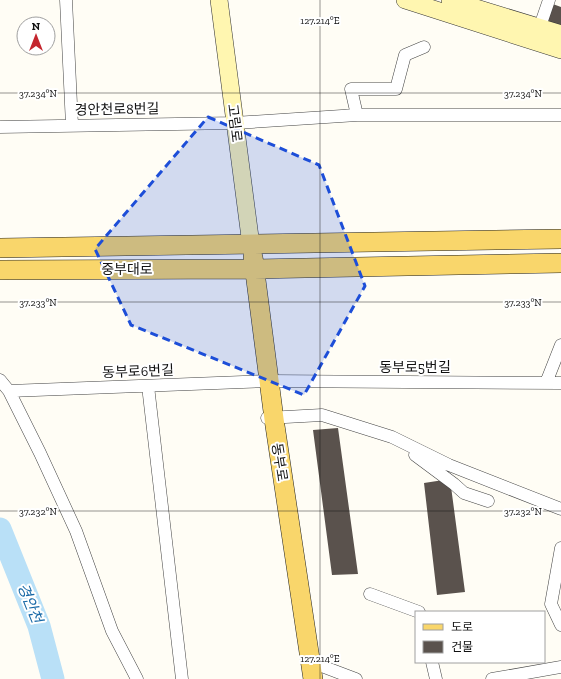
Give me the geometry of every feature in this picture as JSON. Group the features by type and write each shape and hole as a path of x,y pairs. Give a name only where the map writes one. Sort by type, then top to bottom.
{"main road":[{"name":"고림로","path":"219,0 251,245"},
{"path":"405,0 537,34 561,34"},
{"path":"450,0 537,34 561,50"},
{"name":"중부대로","path":"0,248 561,239"},
{"name":"동부로","path":"251,245 268,381 269,418 312,671"},
{"name":"중부대로","path":"0,270 254,269 561,264"}],"street":[{"path":"66,0 72,125"},
{"path":"537,34 549,0"},
{"path":"357,115 351,89 396,89 405,55 424,47"},
{"name":"경안천로8번길","path":"0,126 235,122 357,115 561,114"},
{"path":"546,383 561,345"},
{"path":"0,380 9,391 40,453 76,531 112,631 138,679"},
{"name":"동부로5번길","path":"268,381 561,383"},
{"name":"동부로6번길","path":"9,391 268,381"},
{"path":"148,386 182,679"},
{"path":"269,418 322,415 392,438 449,465 561,509"},
{"path":"392,438 454,484 464,494 488,501"},
{"path":"561,548 550,604 561,625"},
{"path":"370,594 416,611"},
{"path":"432,663 436,679"},
{"path":"492,679 561,667"},
{"path":"312,671 356,679"}],"highlighted area":[{"path":"208,117 319,165 365,286 304,395 131,325 95,249"}],"building":[{"path":"550,3 561,7 561,27 545,20"},
{"path":"338,428 358,574 332,575 313,430"},
{"path":"450,479 465,592 437,595 424,483"}],"waterway":[{"name":"경안천","path":"0,529 39,626 53,679"}]}
